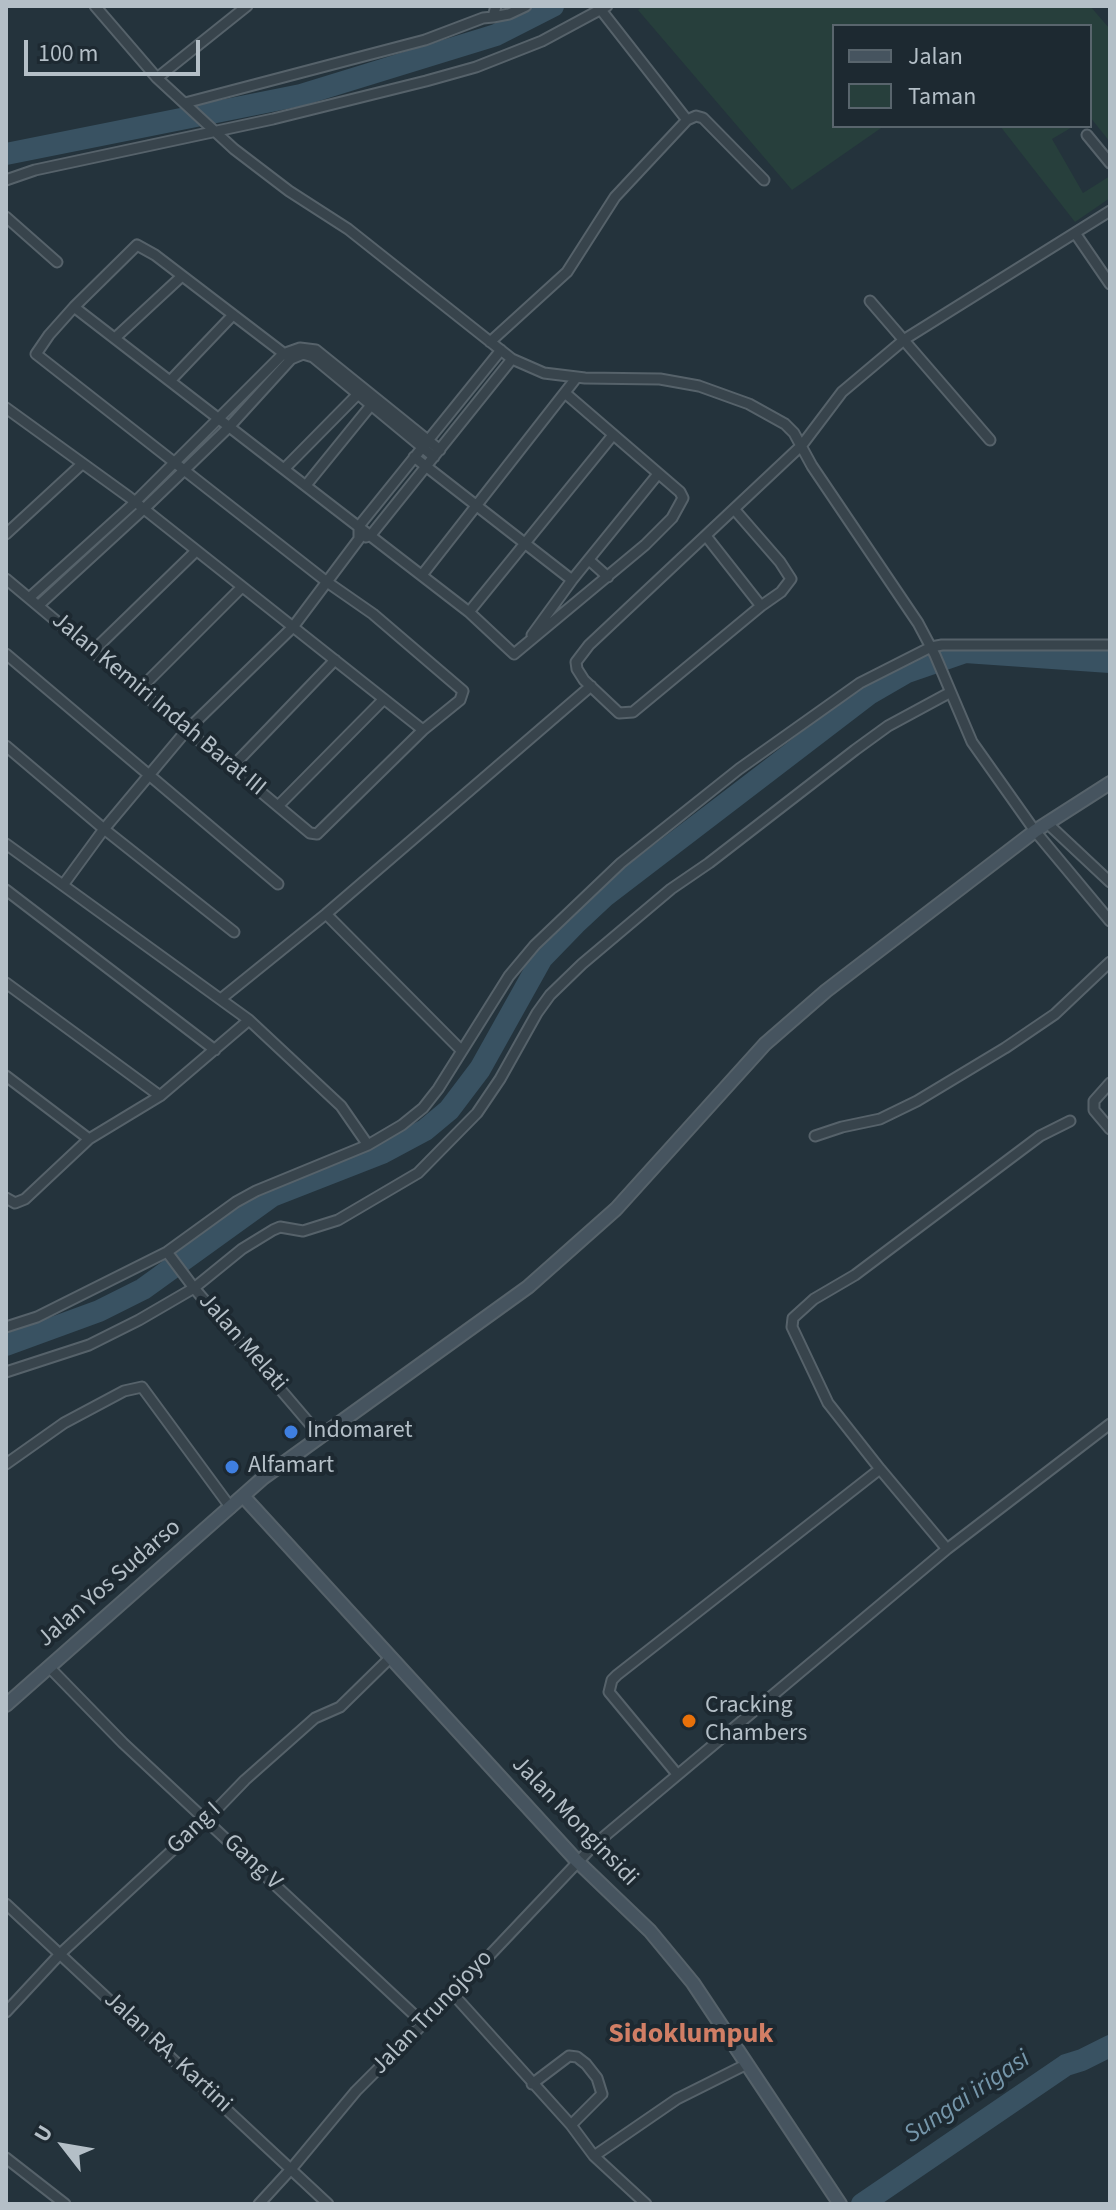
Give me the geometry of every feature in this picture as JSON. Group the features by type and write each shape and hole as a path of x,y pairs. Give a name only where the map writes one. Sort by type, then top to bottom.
{"main road":[{"name":"Jalan Yos Sudarso","path":"6,1705 263,1478 528,1287 616,1209 765,1044 826,991 1035,831 1110,783"},
{"name":"Jalan Monginsidi","path":"243,1496 577,1861 650,1931 693,1983 840,2204"}],"street":[{"path":"95,6 157,78 209,127 289,191 348,229 401,269 512,359 544,373 660,379 699,386 726,394 785,424 907,605 933,651 972,742 1035,831 1110,921"},
{"path":"157,78 247,6"},
{"path":"187,105 425,40 495,11 509,14 526,6"},
{"path":"6,180 209,127 358,99 476,67 542,41 604,8 687,120"},
{"path":"490,342 567,272 615,197 687,120 696,116 703,118 764,180"},
{"path":"1087,135 1110,163"},
{"path":"734,509 791,579 781,592 633,712 619,713 577,669 576,662 581,655 734,509 802,445 842,392 905,339 1110,211"},
{"path":"6,217 57,262"},
{"path":"1075,233 1110,284"},
{"path":"6,425 9,411 134,502 423,730 460,700 463,691 373,614 327,582 39,358 38,349 74,307 137,245 287,356"},
{"path":"115,338 182,276"},
{"path":"870,301 990,440"},
{"path":"74,307 307,484 469,612 514,654 608,577 682,505 680,492 565,393"},
{"path":"170,381 232,316"},
{"path":"359,539 359,526 501,350"},
{"path":"29,598 287,356 303,354 313,357 361,391 437,454"},
{"path":"39,605 230,426 287,356"},
{"path":"63,885 104,829 186,731 293,627 359,539 371,535 512,359"},
{"path":"422,575 577,377"},
{"path":"361,391 372,404 425,444"},
{"path":"284,469 361,391"},
{"path":"307,484 372,404"},
{"path":"469,612 613,435"},
{"path":"414,457 572,580"},
{"path":"6,534 82,464"},
{"path":"526,644 572,580 658,474"},
{"path":"706,536 761,606"},
{"path":"93,651 195,552"},
{"path":"589,560 608,577"},
{"name":"Jalan Kemiri Indah Barat III","path":"6,579 310,833 317,834 323,830 423,730"},
{"path":"139,690 241,588"},
{"path":"6,1327 37,1317 167,1252 256,1191 368,1145 402,1125 423,1108 518,964 621,863 739,769 860,683 933,651 997,644 1110,645"},
{"path":"6,654 278,884"},
{"path":"232,767 335,660"},
{"path":"222,998 326,914 591,686"},
{"path":"6,1372 89,1345 139,1320 273,1230 280,1227 297,1231 313,1229 338,1220 418,1173 477,1113 537,1013 550,995 582,964 671,889 855,750 888,726 949,693"},
{"path":"278,806 384,699"},
{"path":"6,746 234,932"},
{"path":"1047,823 1110,882"},
{"path":"6,844 249,1020 341,1106 368,1145"},
{"path":"6,890 215,1050"},
{"path":"326,914 462,1051"},
{"path":"815,1136 880,1119 917,1101 1055,1014 1110,962"},
{"path":"6,983 160,1096"},
{"path":"7,1199 15,1203 25,1199 89,1139 160,1096 249,1020"},
{"path":"6,1076 89,1139"},
{"path":"1110,1083 1096,1096 1094,1110 1110,1129"},
{"path":"947,1549 828,1403 792,1327 793,1318 814,1299 855,1275 1040,1136 1070,1121"},
{"name":"Jalan Melati","path":"167,1252 321,1437"},
{"path":"6,1464 64,1423 124,1391 142,1387 231,1508"},
{"name":"Jalan Trunojoyo","path":"259,2204 356,2091 453,1994 577,1861 947,1549 1110,1424"},
{"path":"677,1774 615,1701 609,1692 612,1680 880,1469"},
{"name":"Gang I","path":"6,2012 60,1954 245,1780 315,1718 340,1707 391,1657"},
{"name":"Gang V","path":"49,1667 123,1743 423,2023"},
{"name":"Jalan RA. Kartini","path":"6,1904 328,2204"},
{"path":"453,1994 571,2125 594,2156 646,2204"},
{"path":"532,2084 569,2056 577,2057 586,2064 597,2078 602,2094 571,2125"},
{"path":"594,2156 677,2099 747,2064"},
{"path":"6,2158 65,2204"},
{"path":"630,2204 638,2195"}],"green space":[{"path":"643,6 1090,6 1110,29 1110,142 1092,120 1092,24 832,24 832,128 881,128 792,190 638,10"},
{"path":"1002,128 1071,128 1052,139 1083,193 1110,176 1110,198 1075,222"}],"waterway":[{"path":"6,154 301,95 496,35 553,6"},
{"path":"6,1345 99,1311 143,1289 272,1196 382,1153 425,1130 449,1110 480,1069 542,958 575,924 605,896 869,694 907,672 965,652 1110,662"},
{"name":"Sungai irigasi","path":"862,2204 1066,2065 1110,2046"}],"place":[{"name":"Indomaret","path":"291,1432"},
{"name":"Alfamart","path":"232,1467"},
{"name":"Cracking Chambers","path":"689,1721"}],"district":[{"name":"Sidoklumpuk","path":"691,2036"}]}
